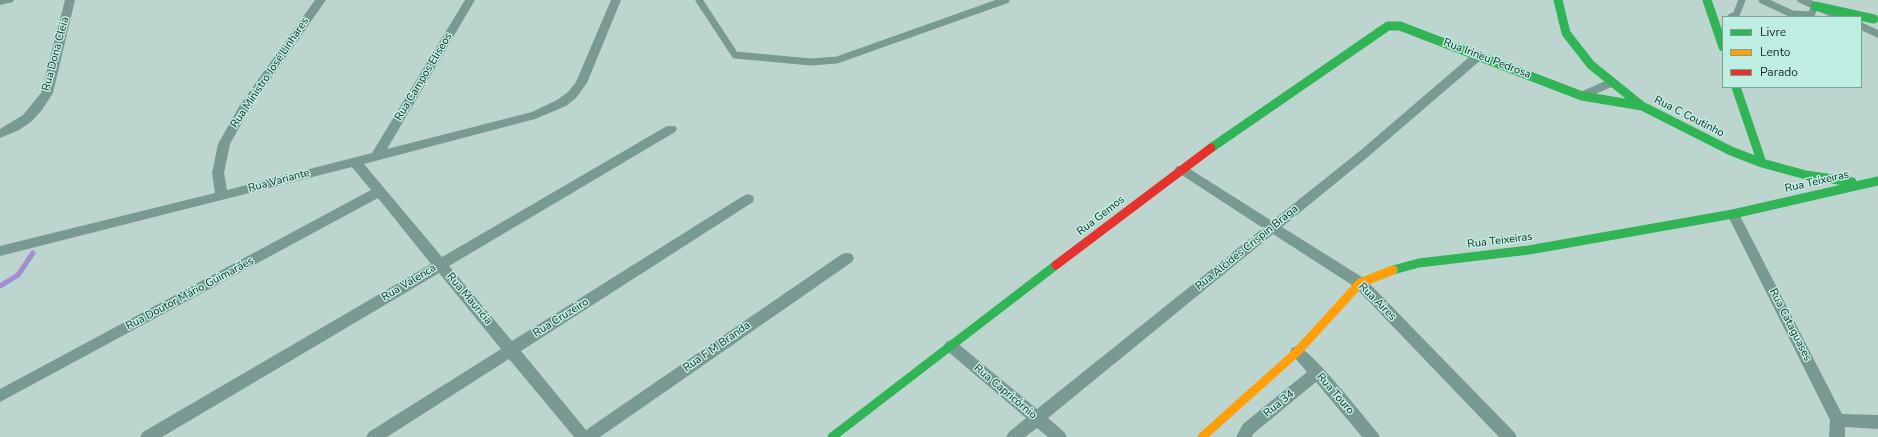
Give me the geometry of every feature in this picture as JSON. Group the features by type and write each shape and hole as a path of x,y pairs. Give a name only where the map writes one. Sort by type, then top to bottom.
{"main road":[{"name":"Rua C Coutinho","path":"1558,0 1566,33 1591,65 1642,106 1717,145 1762,163 1806,175 1861,184"},
{"path":"1707,0 1719,21 1722,40"},
{"path":"1828,0 1876,20"},
{"path":"1815,6 1859,16"},
{"path":"1862,17 1876,20"},
{"name":"Rua Irineu Pedrosa","path":"1392,24 1582,96 1642,106"},
{"name":"Rua Gemos","path":"832,437 1181,169 1384,27 1392,24"},
{"path":"1736,88 1762,163"},
{"name":"Rua Teixeiras","path":"1202,437 1297,352 1360,284 1419,263 1528,250 1733,214 1878,181"}],"street":[{"path":"0,2 9,0"},
{"name":"Rua Dona Cleia","path":"0,134 27,121 42,103 47,93 70,0"},
{"name":"Rua Ministro José Linhares","path":"222,196 218,173 224,144 244,108 321,0"},
{"name":"Rua Campos Eliseos","path":"377,155 470,0"},
{"name":"Rua Variante","path":"0,250 222,196 535,115 556,107 573,96 581,83 616,0"},
{"path":"1802,0 1838,16"},
{"path":"1862,26 1878,34"},
{"name":"Rua Alcides Crispin Braga","path":"1014,437 1365,153 1478,56"},
{"path":"1582,96 1612,82"},
{"name":"Rua Valenca","path":"148,437 671,129"},
{"name":"Rua Mauricia","path":"354,161 583,437"},
{"name":"Rua Aires","path":"1181,169 1360,284 1509,437"},
{"name":"Rua Doutor Mário Guimarães","path":"0,396 380,191"},
{"name":"Rua Cruzeiro","path":"374,437 748,199"},
{"name":"Rua Cataguases","path":"1733,214 1838,420"},
{"name":"Rua F M Branda","path":"588,437 847,258"},
{"name":"Rua Capricórnio","path":"951,346 1059,437"},
{"name":"Rua Touro","path":"1297,352 1372,437"},
{"name":"Rua 34","path":"1244,437 1248,429 1317,373"},
{"path":"1837,437 1838,420 1878,422"}],"lane":[{"path":"699,0 735,55 812,62 837,60 1006,0"},
{"path":"1734,16 1736,15 1742,0"},
{"path":"1762,0 1798,15 1806,16 1810,15 1815,6"}],"waterway":[{"path":"0,286 18,275 33,253"}],"traffic: fast":[{"path":"1558,0 1566,33 1591,65 1642,106 1731,151 1762,163 1806,175 1852,182"},
{"path":"1707,0 1722,44"},
{"path":"1815,6 1860,16"},
{"path":"1862,16 1874,19"},
{"path":"1211,148 1388,26 1400,26 1582,96 1642,106"},
{"path":"1736,88 1762,163"},
{"path":"1393,270 1419,263 1529,250 1733,214 1878,181"},
{"path":"832,437 1056,265"}],"traffic: slow":[{"path":"1202,437 1297,352 1360,283 1393,270"}],"traffic: jam":[{"path":"1056,265 1181,169 1211,148"}]}
